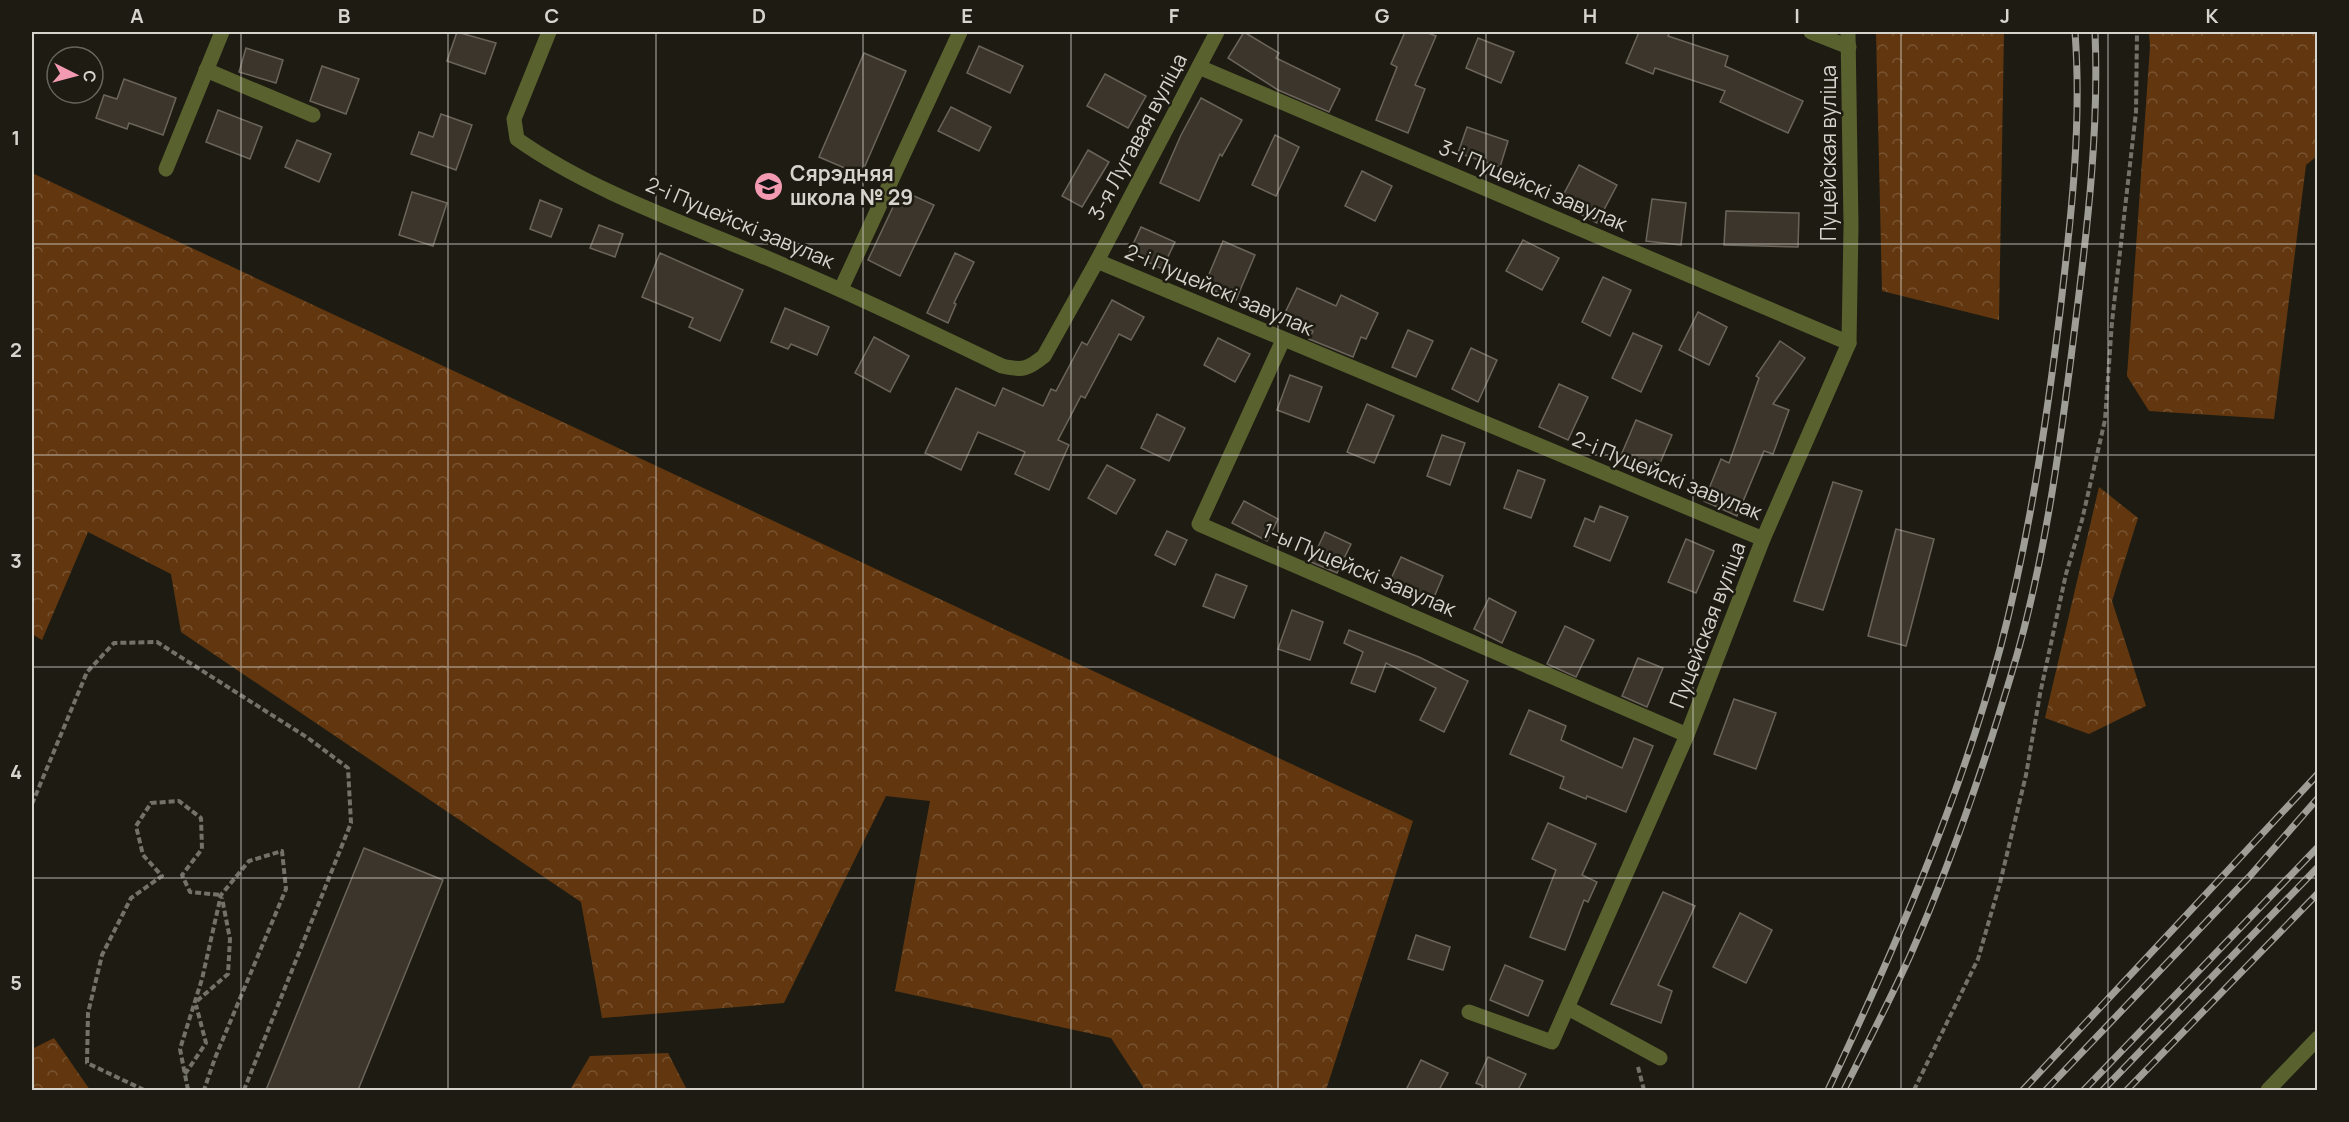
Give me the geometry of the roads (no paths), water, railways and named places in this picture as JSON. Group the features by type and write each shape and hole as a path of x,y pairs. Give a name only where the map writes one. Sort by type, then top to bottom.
{"street":[{"path":"166,169 222,32"},
{"name":"2-і Пуцейскі завулак","path":"549,32 514,119 517,139 545,159 617,194 841,289 1002,366 1018,370 1030,367 1044,356 1097,261 1764,539"},
{"path":"841,289 960,32"},
{"name":"3-я Лугавая вуліца","path":"1097,261 1217,32"},
{"path":"1811,32 1848,39"},
{"name":"Пуцейская вуліца","path":"1468,1012 1552,1042 1687,735 1764,539 1849,343 1848,39"},
{"name":"3-і Пуцейскі завулак","path":"1199,67 1849,343"},
{"path":"206,70 313,115"},
{"name":"1-ы Пуцейскі завулак","path":"1283,340 1199,524 1687,735"},
{"path":"1568,1008 1660,1058"},
{"path":"2268,1090 2318,1038"}],"railway":[{"path":"1828,1090 1901,928 1945,818 1984,706 2020,566 2049,397 2064,277 2076,137 2075,32"},
{"path":"1844,1090 1902,973 1941,882 1994,731 2028,614 2053,487 2085,247 2094,139 2095,32"},
{"path":"2023,1090 2318,774"},
{"path":"2046,1090 2249,877 2318,798"},
{"path":"2084,1090 2318,847"},
{"path":"2103,1090 2318,867"},
{"path":"2127,1090 2318,893"}],"place":[{"name":"Сярэдняя школа № 29","path":"769,186"}]}
